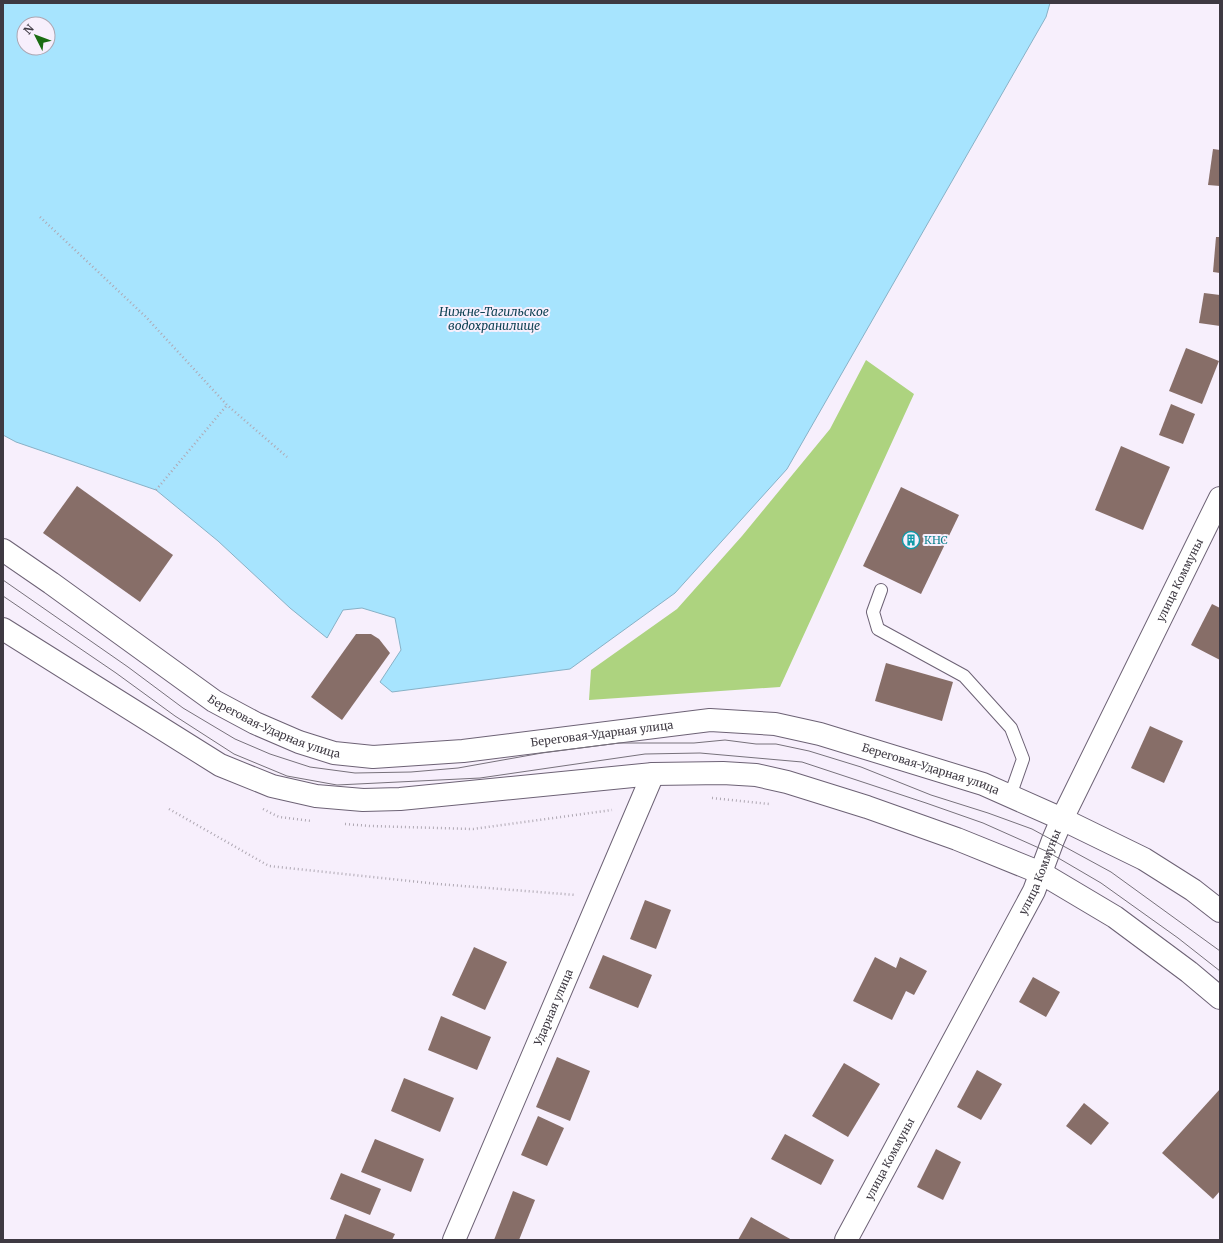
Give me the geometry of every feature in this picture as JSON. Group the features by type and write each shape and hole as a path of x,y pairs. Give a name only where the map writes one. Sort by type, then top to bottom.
{"main road":[{"name":"улица Коммуны","path":"846,1240 1034,891 1062,819 1220,498"},
{"name":"Береговая-Ударная улица","path":"3,550 214,701 255,723 291,739 334,754 373,757 463,751 710,720 775,724 820,734 975,781 1062,819 1144,859 1193,890 1220,911"},
{"path":"3,629 220,765 272,786 316,796 363,800 400,798 653,774 722,773 756,776 787,782 853,802 957,839 1041,874 1115,917 1190,972 1220,998"},
{"name":"Ударная улица","path":"454,1240 653,774"}],"lane":[{"path":"881,590 873,612 878,630 964,676 1011,728 1023,759 1010,796"}],"path":[{"path":"40,217 146,316 227,405 287,457"},
{"path":"156,490 227,405"},
{"path":"169,809 269,866 438,884 600,896"}],"green space":[{"path":"866,360 914,394 780,687 589,700 591,670 677,609 742,536 830,429"}],"water":[{"name":"Нижне-Тагильское водохранилище","path":"3,3 1050,3 1046,17 787,469 675,593 570,669 392,692 380,682 401,650 395,618 362,608 343,610 327,638 290,608 218,541 156,490 16,442 3,435"}],"building":[{"path":"1213,149 1220,150 1220,186 1208,185"},
{"path":"1216,237 1220,237 1220,273 1213,272"},
{"path":"1204,293 1220,295 1220,326 1199,323"},
{"path":"1186,348 1219,361 1202,404 1169,391"},
{"path":"1171,404 1195,414 1183,444 1159,435"},
{"path":"1121,446 1170,467 1143,530 1095,510"},
{"path":"77,486 173,555 140,602 43,533"},
{"name":"КНС","path":"901,487 959,515 921,594 863,566"},
{"path":"1212,604 1220,608 1220,660 1191,645"},
{"path":"356,634 371,634 379,639 390,653 342,720 311,697"},
{"path":"886,663 953,682 942,721 875,701"},
{"path":"1150,726 1183,741 1164,783 1131,768"},
{"path":"645,900 671,910 656,949 630,939"},
{"path":"474,947 507,962 485,1010 452,995"},
{"path":"603,955 652,975 638,1008 589,988"},
{"path":"875,957 896,968 900,957 927,971 914,995 906,991 892,1020 853,1001"},
{"path":"1033,977 1060,992 1046,1017 1019,1002"},
{"path":"441,1016 491,1037 477,1070 428,1050"},
{"path":"557,1057 590,1071 570,1121 536,1107"},
{"path":"844,1063 880,1084 848,1137 812,1116"},
{"path":"977,1070 1002,1084 981,1120 957,1107"},
{"path":"404,1078 454,1098 440,1132 391,1111"},
{"path":"1220,1089 1220,1191 1213,1199 1162,1153"},
{"path":"1084,1103 1109,1123 1091,1145 1066,1126"},
{"path":"538,1116 564,1128 547,1166 521,1155"},
{"path":"785,1134 834,1160 821,1185 771,1159"},
{"path":"375,1139 424,1159 411,1192 361,1172"},
{"path":"936,1149 961,1162 943,1200 917,1187"},
{"path":"341,1173 381,1189 370,1215 330,1199"},
{"path":"513,1191 535,1200 519,1240 494,1240"},
{"path":"345,1214 395,1234 392,1240 335,1240"},
{"path":"751,1217 792,1240 738,1240"}],"tram line":[{"path":"3,580 128,667 183,708 235,739 270,754 310,767 355,773 411,772 458,768 542,753 619,743 694,743 725,740 756,744 776,744 809,751 861,767 931,795 1032,829 1111,872 1220,951"},
{"path":"3,596 116,673 175,716 234,754 287,776 337,785 480,778 645,754 700,753 802,762 983,823 1048,852 1101,883 1178,938 1220,971"}],"place":[{"name":"КНС","path":"911,540"}]}
